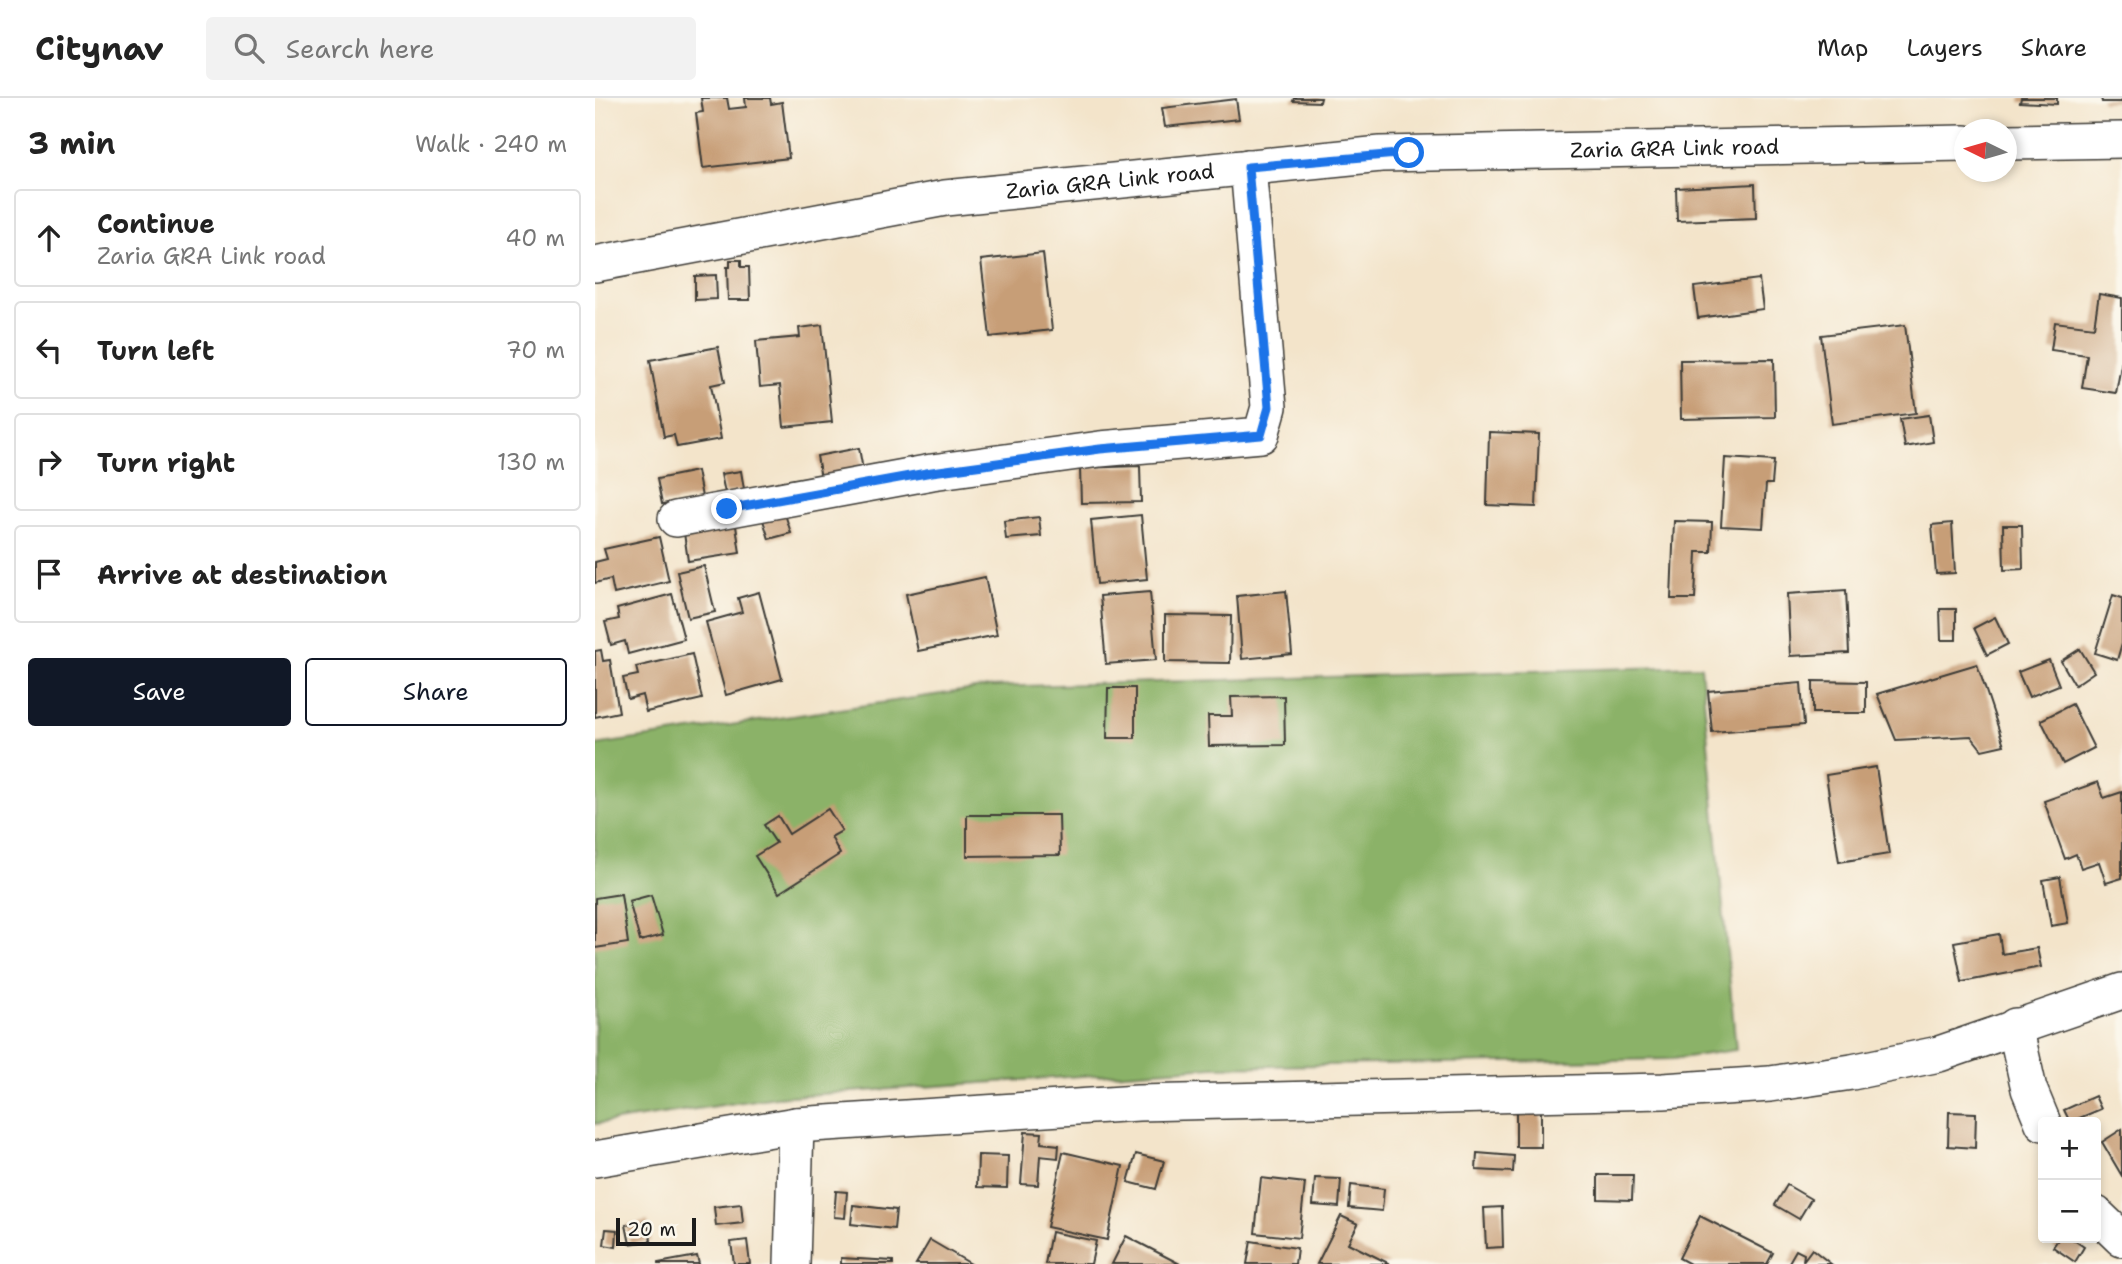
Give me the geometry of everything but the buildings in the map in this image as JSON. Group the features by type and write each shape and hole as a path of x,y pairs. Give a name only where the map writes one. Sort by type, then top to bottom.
{"street":[{"path":"2017,142 2122,140"},
{"name":"Zaria GRA Link road","path":"595,264 945,198 1381,154 1954,143"},
{"path":"676,519 932,472 1100,449 1261,435 1269,407 1248,167"},
{"path":"595,1159 796,1125 1138,1103 1663,1091 1770,1084 1852,1072 1939,1054 2122,991"},
{"path":"2015,1026 2029,1089 2041,1117"},
{"path":"792,1264 796,1125"},
{"path":"2101,1219 2122,1239"}],"green space":[{"path":"1701,666 1736,1050 1673,1059 1214,1067 776,1097 595,1124 595,745 989,687"}],"route":[{"path":"727,509 932,472 1100,449 1261,435 1269,407 1248,167 1409,153"}]}
